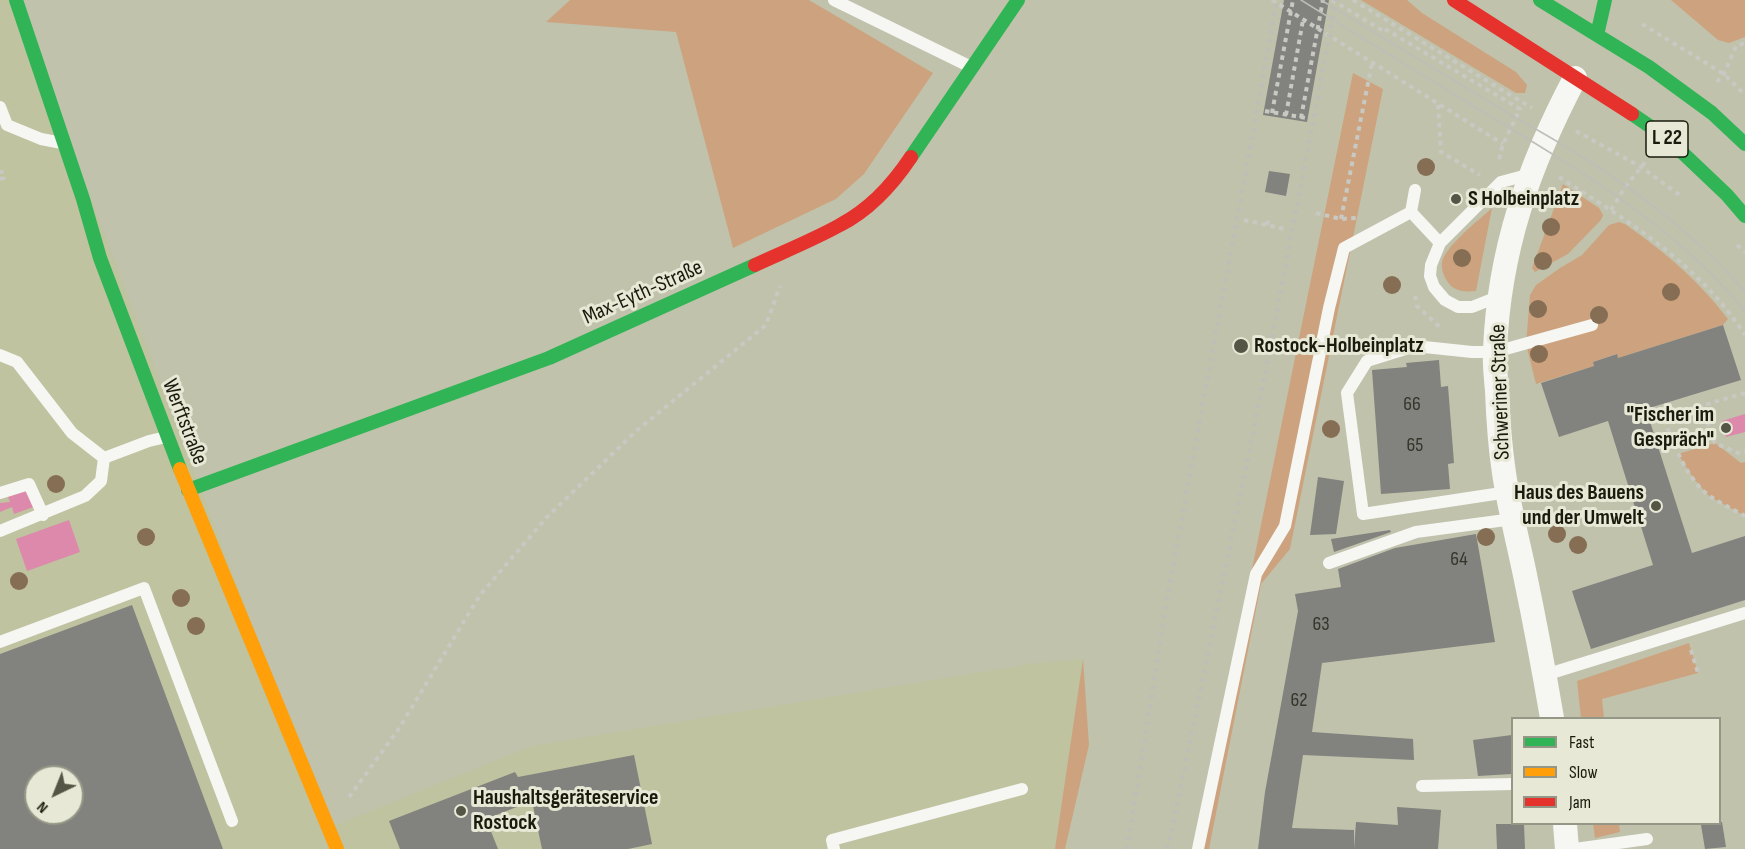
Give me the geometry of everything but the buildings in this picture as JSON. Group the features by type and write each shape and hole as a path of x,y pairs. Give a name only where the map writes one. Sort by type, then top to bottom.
{"street":[{"name":"Werftstraße","path":"16,0 100,258 167,437 337,849"},
{"name":"Max-Eyth-Straße","path":"188,490 549,358 841,225 866,208 887,188 907,163 1018,0"},
{"name":"L 22","path":"1454,0 1578,73 1667,138 1727,195 1745,216"},
{"name":"L 22","path":"1540,0 1649,67 1712,113 1745,144"},
{"path":"1591,48 1597,35 1605,0"},
{"name":"Schweriner Straße","path":"1552,717 1508,492 1498,418 1495,352 1500,296 1509,244 1531,174 1553,119 1578,73"},
{"path":"1565,825 1567,849"}],"lane":[{"path":"834,0 972,68"},
{"path":"0,108 4,124 41,139 64,144"},
{"path":"1500,296 1472,307 1458,307 1445,300 1434,287 1430,276 1431,265 1440,243 1501,182 1531,174"},
{"path":"1411,212 1415,190"},
{"path":"1411,212 1440,243"},
{"path":"1198,849 1256,574 1285,526 1329,308 1344,248 1411,212"},
{"path":"1508,492 1363,514 1347,393 1367,361 1414,346 1495,352 1592,325"},
{"path":"0,355 17,362 72,433 104,458"},
{"path":"104,458 149,441 167,437"},
{"path":"0,531 84,496 101,481 104,458"},
{"path":"0,493 29,484 43,515"},
{"path":"1329,563 1416,532 1513,519"},
{"path":"0,642 144,588 232,821"},
{"path":"1545,675 1745,614"},
{"path":"1422,786 1511,784"},
{"path":"834,849 832,840 1022,789"},
{"path":"1575,849 1647,840"}],"path":[{"path":"1272,0 1503,144 1520,109 1332,0"},
{"path":"1272,112 1293,0"},
{"path":"1265,111 1304,118 1323,0"},
{"path":"1353,0 1511,96 1641,167 1617,198 1611,210"},
{"path":"1286,115 1303,20"},
{"path":"1647,27 1725,74 1745,95"},
{"path":"1385,29 1389,35"},
{"path":"1725,74 1736,46 1745,43"},
{"path":"1316,213 1341,219 1372,63"},
{"path":"1438,105 1441,152 1486,179"},
{"path":"0,179 4,177 1,170"},
{"path":"1559,177 1659,243 1684,264 1736,321 1745,335"},
{"path":"1267,225 1269,216"},
{"path":"1244,220 1285,229"},
{"path":"348,797 398,730 480,595 547,518 635,432 766,325 782,280"},
{"path":"1650,420 1745,393"},
{"path":"1701,406 1715,443 1738,453 1745,451"},
{"path":"1663,417 1678,454 1694,479 1709,496 1745,516"}],"shaded area":[{"path":"0,0 16,0 329,828 532,746 1038,663 1083,659 1055,849 0,849"},
{"path":"570,0 809,0 933,73 864,174 836,199 733,248 676,32 546,22"},
{"path":"1361,0 1407,0 1422,13 1516,72 1527,85 1525,93 1516,93"},
{"path":"1671,0 1745,0 1745,37 1729,43 1718,40"},
{"path":"1353,73 1383,89 1290,549 1261,584 1209,849 1195,849"},
{"path":"1563,184 1599,208 1603,215 1601,220 1568,254 1535,272 1532,268"},
{"path":"1492,208 1476,291 1456,289 1447,281 1442,270 1444,257 1463,234"},
{"path":"1619,222 1640,235 1680,267 1705,291 1728,319 1723,325 1618,358 1616,354 1593,362 1594,366 1536,384 1526,344 1530,295 1536,285 1582,255 1609,225"},
{"path":"1745,414 1745,432 1726,437 1722,421"},
{"path":"1715,443 1741,463 1745,462 1745,516 1709,496 1694,479 1678,454"},
{"path":"33,488 39,505 14,514 12,507 0,512 0,503 10,502 8,497"},
{"path":"69,520 80,552 27,571 16,539"},
{"path":"1689,643 1698,673 1602,699 1604,717 1581,717 1577,681"},
{"path":"1083,659 1089,745 1065,849 1055,849"},
{"path":"1593,825 1619,825 1620,832 1595,838"}],"tram line":[{"path":"1301,0 1546,150 1619,198 1688,252 1745,312"},
{"path":"1321,0 1608,174 1667,217 1695,241 1745,292"}],"railway":[{"path":"1127,849 1167,599 1277,0"},
{"path":"1168,849 1264,379 1336,0"}],"traffic: fast":[{"path":"16,0 83,199 100,258 180,469"},
{"path":"911,157 1018,0"},
{"path":"1540,0 1649,67 1712,113 1745,144"},
{"path":"1597,35 1605,0"},
{"path":"1632,114 1667,138 1727,195 1745,216"},
{"path":"188,490 549,358 755,265"}],"traffic: slow":[{"path":"180,469 337,849"}],"traffic: jam":[{"path":"1454,0 1632,114"},
{"path":"755,265 851,219 880,196 911,157"}],"place":[{"name":"S Holbeinplatz","path":"1456,199"},
{"name":"Rostock-Holbeinplatz","path":"1241,346"},
{"name":"\"Fischer im Gespräch\"","path":"1726,428"},
{"name":"Haus des Bauens und der Umwelt","path":"1656,506"},
{"name":"Haushaltsgeräteservice Rostock","path":"461,811"}]}
